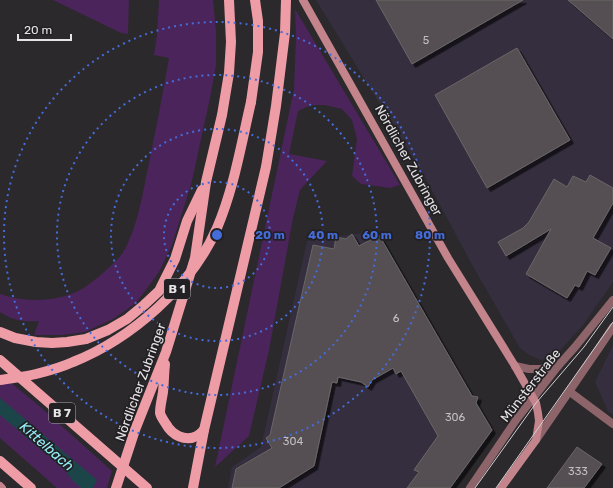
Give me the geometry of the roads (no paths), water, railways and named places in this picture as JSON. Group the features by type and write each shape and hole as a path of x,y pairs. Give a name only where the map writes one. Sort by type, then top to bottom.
{"main road":[{"name":"Nördlicher Zubringer","path":"116,488 135,430 166,352 195,258 206,182 222,115 229,73 232,42 229,0"},
{"name":"B 1","path":"0,380 35,374 73,362 105,347 135,326 158,307 180,286 200,258 216,230 237,168 251,102 258,52 258,20 255,0"},
{"path":"193,488 204,430 266,167 276,106 285,33 286,0"},
{"name":"Nördlicher Zubringer","path":"303,0 448,258 515,366 533,399 539,421 536,440"},
{"name":"B 1","path":"0,332 15,338 36,342 67,342 86,339 108,330 127,319 159,291 175,258 187,221 206,182"},
{"path":"166,352 160,415 168,428 178,436 192,438 204,430"},
{"name":"B 7","path":"0,360 147,488"},
{"path":"501,488 536,440"},
{"path":"0,461 31,488"}],"street":[{"name":"Münsterstraße","path":"470,488 516,420 558,366 613,300"},
{"path":"536,440 613,327"},
{"path":"515,366 529,369 541,369 558,366"},
{"path":"570,392 613,424"}],"water":[{"name":"Kittelbach","path":"0,398 97,480 93,488 81,488 72,480 65,470 0,415"}],"tram line":[{"path":"475,488 536,403 584,347 613,307"},
{"path":"496,488 613,322"}]}
